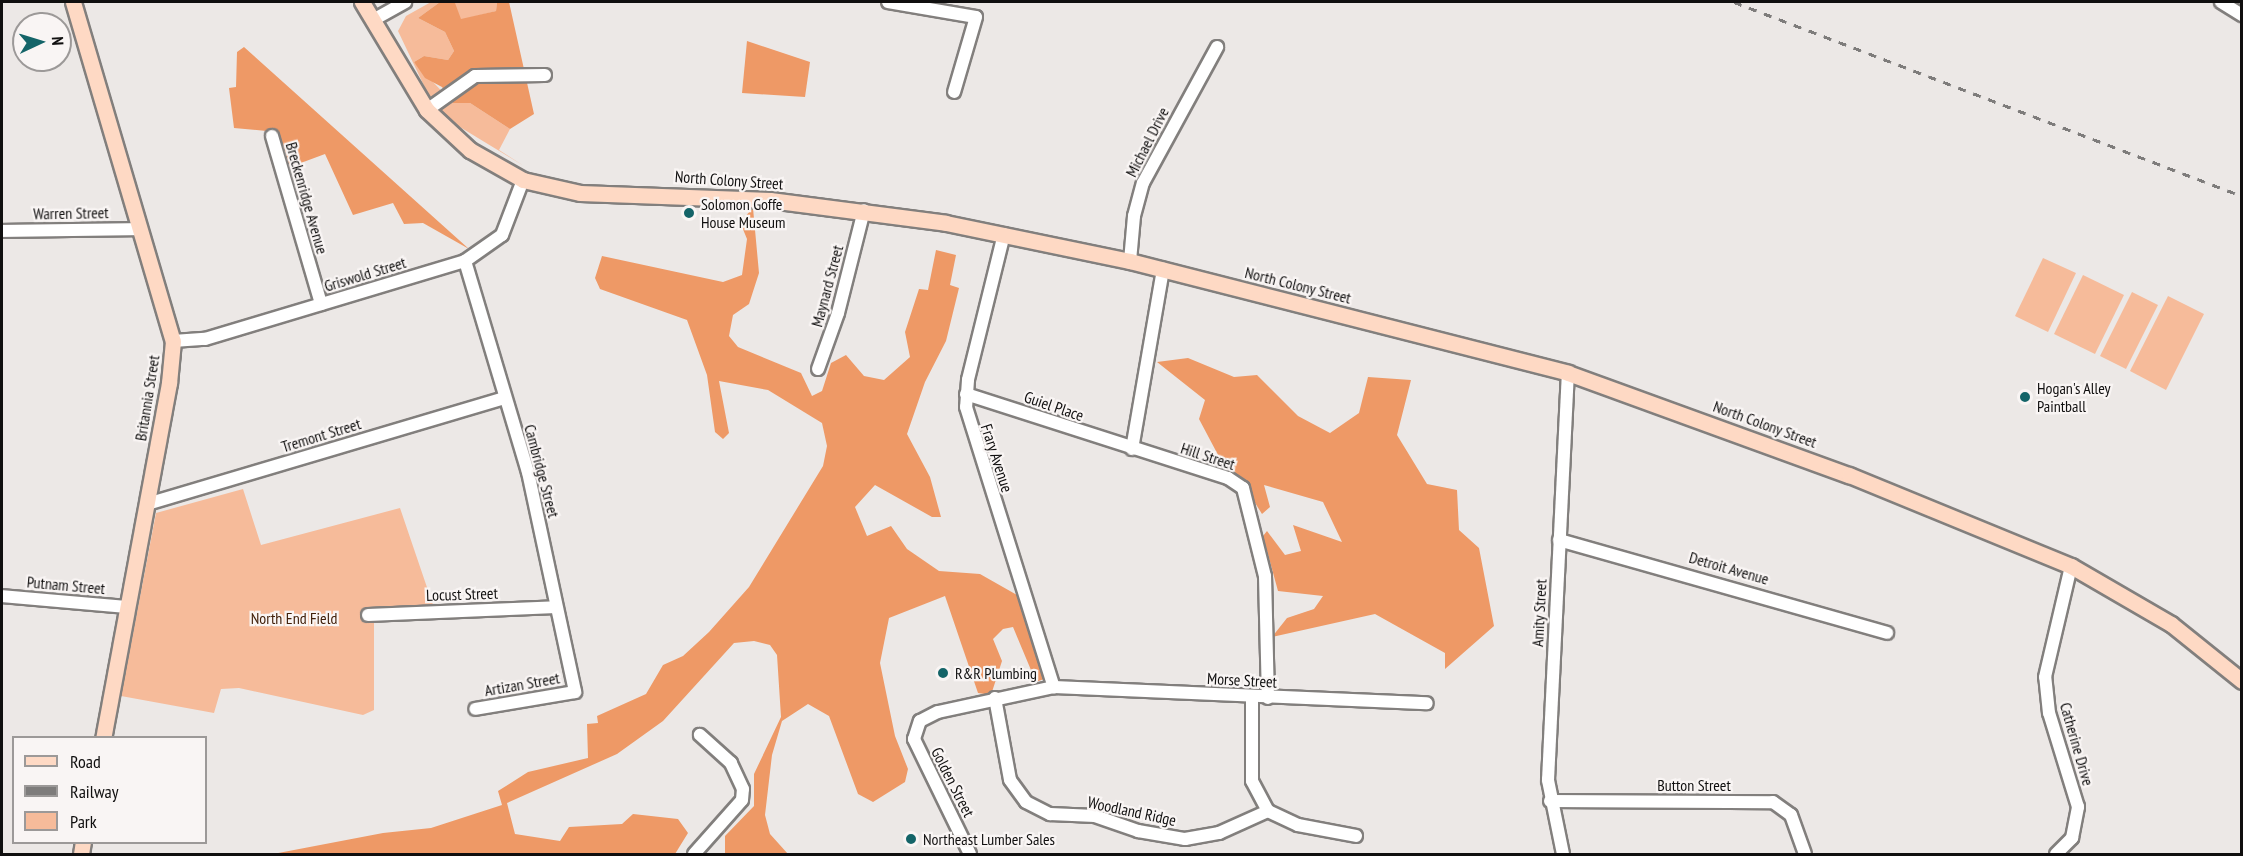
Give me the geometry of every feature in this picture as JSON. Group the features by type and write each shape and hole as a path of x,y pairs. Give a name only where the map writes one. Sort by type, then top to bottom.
{"main road":[{"name":"Britannia Street","path":"74,2 173,341 147,504 103,736"},
{"name":"North Colony Street","path":"362,2 427,110 470,150 523,180 598,194 706,195 864,210 1004,234 1163,269 1568,373 1849,475 2071,566 2171,624 2241,681"}],"street":[{"path":"373,20 405,2"},
{"path":"888,2 976,17 954,92"},
{"path":"2221,2 2241,15"},
{"name":"Michael Drive","path":"1130,261 1134,216 1143,183 1217,47"},
{"path":"427,110 475,76 545,75"},
{"name":"Breckenridge Avenue","path":"272,136 321,304"},
{"name":"Griswold Street","path":"173,341 205,339 465,261 502,235 523,180"},
{"name":"Maynard Street","path":"818,369 838,313 864,210"},
{"name":"Warren Street","path":"2,231 141,229"},
{"name":"Frary Avenue","path":"1004,234 966,394 970,429 1054,687"},
{"name":"Cambridge Street","path":"465,261 528,472 575,692"},
{"path":"1132,449 1163,269"},
{"name":"Amity Street","path":"1563,855 1550,801 1559,540 1568,373"},
{"name":"Guiel Place","path":"966,394 1132,449"},
{"name":"Tremont Street","path":"147,504 505,398"},
{"name":"Hill Street","path":"1132,449 1228,478 1248,496 1265,576 1268,698"},
{"name":"Detroit Avenue","path":"1559,540 1887,633"},
{"name":"Catherine Drive","path":"2055,855 2073,838 2078,807 2049,713 2045,677 2071,566"},
{"name":"Putnam Street","path":"2,596 127,607"},
{"name":"Locust Street","path":"368,615 556,607"},
{"name":"Morse Street","path":"1054,687 1252,698 1427,704"},
{"name":"Golden Street","path":"970,855 917,748 915,729 927,715 995,698 1054,687"},
{"name":"Artizan Street","path":"475,709 575,692"},
{"name":"Woodland Ridge","path":"995,698 1010,780 1026,802 1050,814 1095,816 1138,831 1185,839 1219,833 1268,811"},
{"path":"1252,698 1252,781 1268,811 1298,825 1356,836"},
{"path":"694,855 742,800 743,789 730,763 700,735"},
{"name":"Button Street","path":"1550,801 1773,802 1791,815 1804,855"}],"green space":[{"path":"431,2 440,2 418,18 445,32 454,51 448,60 424,56 414,62 453,103 470,103 510,129 499,150 524,166 450,121 427,92 398,31 406,16"},
{"path":"451,2 497,2 496,11 461,20"},
{"path":"2043,258 2076,273 2048,332 2015,316"},
{"path":"2083,275 2124,295 2095,354 2054,334"},
{"path":"2132,292 2158,305 2126,369 2100,356"},
{"path":"2168,296 2204,314 2166,390 2130,371"},
{"name":"North End Field","path":"243,489 261,545 400,508 433,605 374,608 374,710 363,715 239,688 221,689 214,713 121,696 156,513"}],"shaded area":[{"path":"440,2 455,3 461,19 496,11 497,2 509,2 534,114 510,129 470,103 453,103 442,87 425,78 414,62 424,56 448,60 454,51 445,32 418,18"},
{"path":"747,41 810,62 805,97 742,93"},
{"path":"244,47 469,249 423,223 404,224 393,203 353,215 325,154 290,167 277,132 234,128 229,88 236,87 237,52"},
{"path":"753,208 759,273 749,304 733,315 729,336 738,347 801,373 812,396 822,391 831,363 846,355 864,376 884,380 910,357 905,332 919,289 928,290 936,250 956,255 950,285 959,288 946,341 925,382 907,434 930,477 941,517 932,517 875,485 855,507 867,536 891,526 907,549 939,571 980,574 1017,595 1044,679 1036,682 1013,627 1003,629 993,639 1002,661 991,695 978,693 945,596 889,618 880,663 895,736 908,769 905,782 873,802 858,794 829,716 808,704 782,721 772,755 765,815 770,834 788,854 725,854 725,836 754,806 754,774 781,717 777,655 770,645 754,641 734,643 663,721 617,754 507,803 515,834 560,841 569,827 622,824 633,814 678,819 688,833 675,854 273,854 383,833 431,828 502,805 498,791 528,772 588,758 587,724 598,723 597,716 646,694 663,665 683,656 709,632 749,587 823,466 827,446 822,423 768,390 719,381 729,433 723,439 715,432 707,375 687,320 600,289 595,278 602,256 723,282 742,275 747,239 740,222"},
{"path":"1188,358 1234,377 1257,375 1298,416 1330,433 1359,413 1368,377 1411,380 1397,435 1427,484 1457,490 1459,530 1479,548 1494,626 1445,669 1445,653 1375,614 1272,637 1287,618 1314,609 1323,596 1278,591 1263,536 1267,531 1285,555 1301,551 1293,525 1342,542 1323,502 1264,485 1270,507 1262,514 1242,482 1226,470 1199,419 1205,400 1157,362"}],"railway":[{"path":"1734,2 2242,196"}],"place":[{"name":"Solomon Goffe House Museum","path":"689,213"},
{"name":"Hogan's Alley Paintball","path":"2025,397"},
{"name":"R&R Plumbing","path":"943,673"},
{"name":"Northeast Lumber Sales","path":"911,839"}]}
